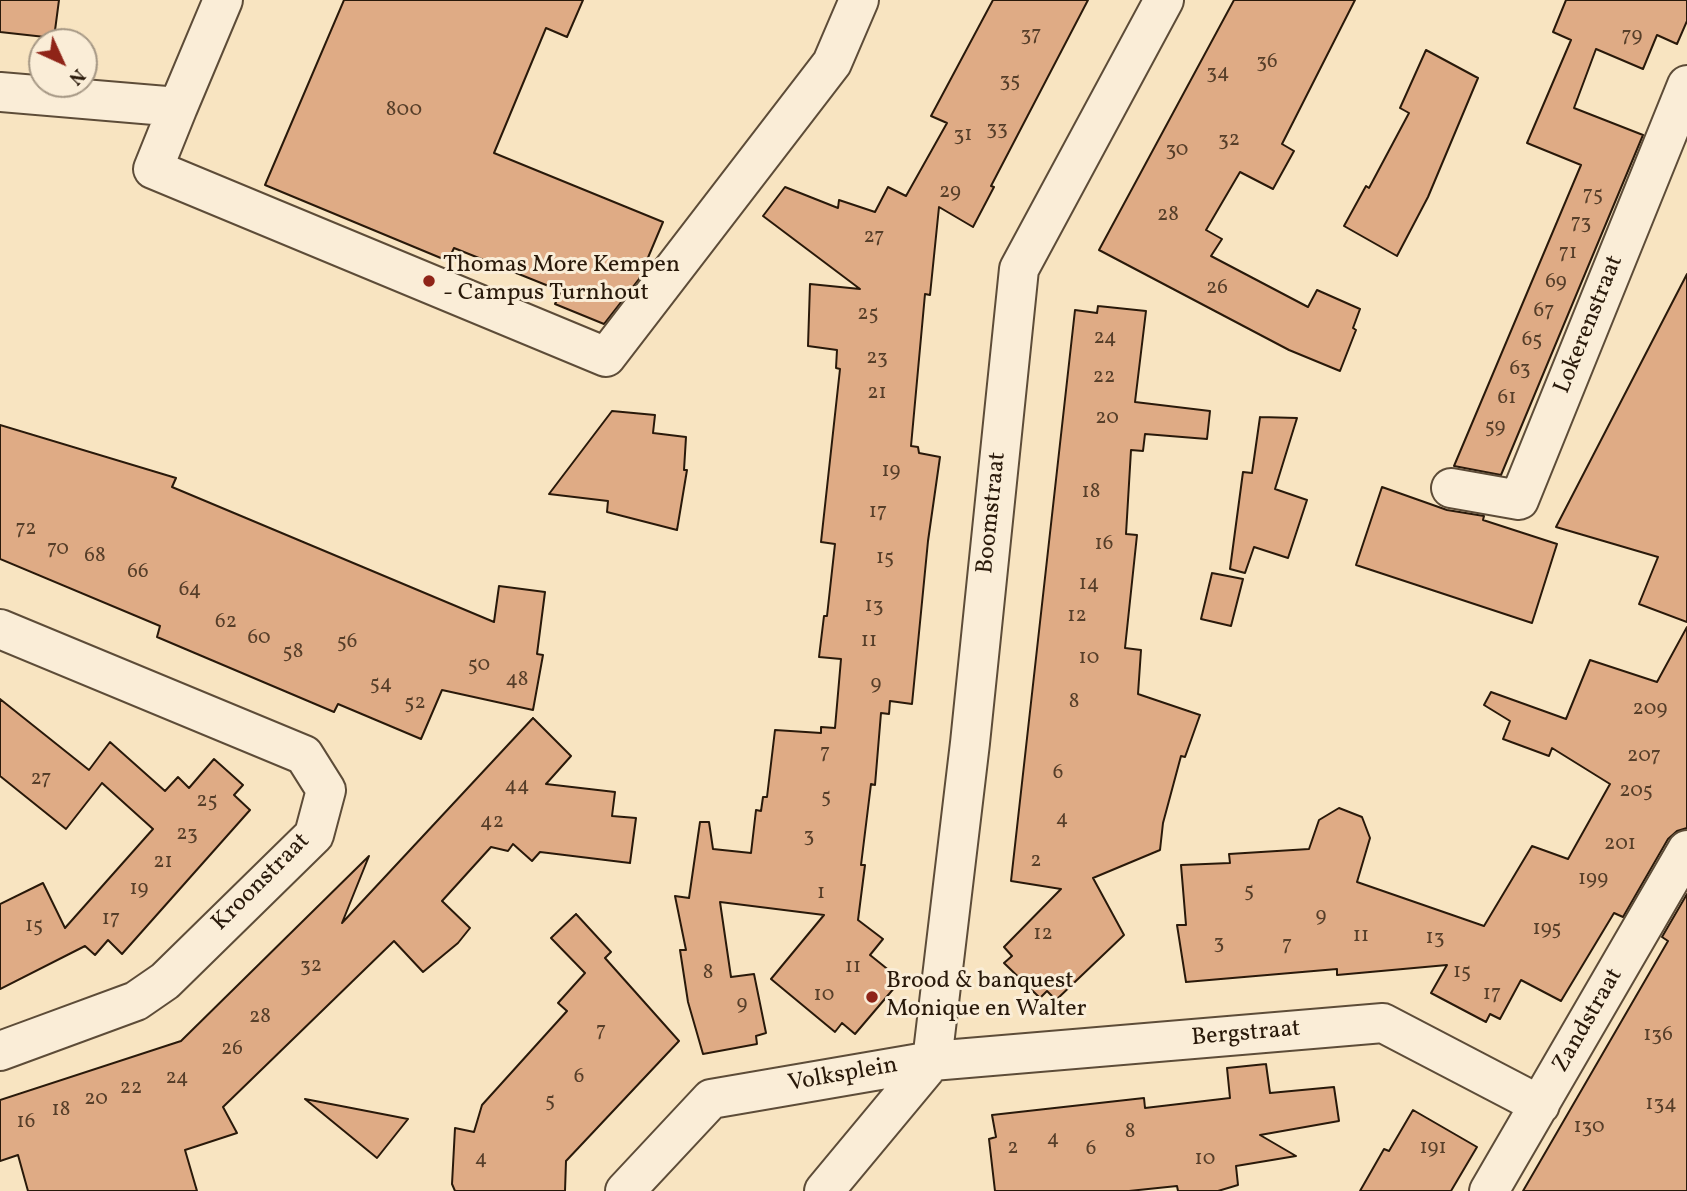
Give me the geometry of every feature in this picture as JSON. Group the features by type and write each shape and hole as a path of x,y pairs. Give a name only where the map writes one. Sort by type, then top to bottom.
{"street":[{"path":"223,0 153,169 606,357 832,63 859,0"},
{"name":"Boomstraat","path":"932,1061 970,743 1019,269 1164,0"},
{"name":"Lokerenstraat","path":"1451,488 1519,500 1687,85"},
{"path":"0,92 178,107"},
{"name":"Kroonstraat","path":"0,629 304,755 326,790 314,835 165,981 136,1001 0,1051"},
{"name":"Zandstraat","path":"1489,1191 1687,850"},
{"name":"Bergstraat","path":"932,1061 1383,1023 1540,1105"},
{"name":"Volksplein","path":"625,1191 711,1099 932,1061"},
{"name":"Volksplein","path":"824,1191 932,1061"}],"building":[{"path":"0,0 59,0 55,28 28,28 28,35 0,32"},
{"path":"344,0 583,0 567,37 546,28 494,153 663,222 639,279 604,324 555,304 561,291 454,248 448,261 265,185"},
{"path":"993,0 1088,0 991,186 994,187 973,227 939,207 930,295 925,294 911,446 918,447 919,453 940,457 928,541 912,704 890,701 889,714 881,713 875,785 871,784 861,865 865,865 858,920 883,939 870,955 901,980 855,1034 842,1023 835,1032 771,979 824,915 720,902 731,977 754,974 766,1033 756,1036 757,1044 703,1054 688,1002 680,950 686,950 675,896 689,898 700,822 709,822 713,849 751,853 756,810 761,811 763,797 767,797 775,730 821,733 821,727 835,728 841,659 819,657 824,616 827,616 835,544 821,542 840,369 836,368 837,350 808,346 810,284 860,289 763,216 785,187 838,208 839,200 875,212 888,187 906,196 947,123 931,116"},
{"path":"1234,0 1355,0 1282,144 1294,151 1273,189 1240,172 1206,230 1222,239 1211,256 1308,307 1317,290 1360,309 1353,328 1356,330 1340,371 1289,350 1099,250"},
{"path":"1566,0 1687,0 1687,21 1677,44 1657,35 1643,69 1596,49 1574,108 1643,135 1501,475 1454,466 1581,165 1527,143 1571,40 1553,32"},
{"path":"1426,50 1478,78 1428,197 1397,256 1344,226 1366,186 1369,188 1409,113 1400,108"},
{"path":"1687,274 1687,622 1639,604 1658,557 1556,527"},
{"path":"1098,306 1146,311 1135,402 1210,411 1207,439 1145,434 1143,451 1131,450 1126,534 1137,535 1125,648 1141,650 1138,694 1200,715 1185,757 1181,756 1163,823 1160,850 1093,878 1124,935 1056,1000 1047,991 1040,998 1004,963 1012,956 1004,947 1061,889 1011,881 1075,310 1097,313"},
{"path":"612,411 655,415 653,433 686,437 684,470 687,470 677,530 607,512 608,501 549,494"},
{"path":"1260,417 1297,418 1275,489 1307,500 1288,558 1254,547 1245,573 1230,569 1243,472 1252,473"},
{"path":"0,425 176,478 172,487 494,622 499,586 545,592 537,654 543,655 533,710 442,690 421,739 338,704 334,712 157,637 160,626 0,559"},
{"path":"1382,487 1447,510 1484,516 1483,520 1557,544 1532,623 1356,565"},
{"path":"1212,573 1243,579 1231,626 1201,619"},
{"path":"1687,627 1687,828 1677,831 1668,839 1623,917 1614,913 1561,1001 1521,980 1500,1019 1490,1014 1486,1022 1431,993 1447,965 1337,975 1337,969 1186,982 1177,925 1186,925 1181,865 1230,863 1229,854 1309,849 1319,820 1339,808 1362,817 1370,838 1357,882 1484,926 1532,846 1568,859 1610,784 1552,748 1549,756 1503,739 1510,721 1484,705 1491,692 1566,719 1590,660 1657,682"},
{"path":"0,699 89,770 110,742 165,791 178,777 189,788 214,759 243,785 234,795 250,810 122,954 108,940 95,955 85,946 0,989 0,904 43,883 65,928 153,829 102,783 66,829 0,776"},
{"path":"533,718 571,756 546,784 615,792 612,816 636,818 630,863 540,852 532,861 513,844 508,851 491,847 442,901 470,928 458,943 423,972 394,941 223,1107 237,1133 185,1150 197,1191 28,1191 18,1155 0,1161 0,1100 181,1041 369,856 342,923"},
{"path":"1687,894 1687,1191 1523,1191 1668,941 1662,937"},
{"path":"576,914 611,952 605,958 679,1041 566,1161 565,1191 455,1191 452,1184 455,1128 474,1132 482,1105 567,1011 558,1003 585,973 551,938"},
{"path":"1266,1064 1270,1093 1334,1087 1339,1121 1260,1135 1296,1156 1236,1166 1238,1185 1218,1191 1178,1191 1177,1186 1129,1191 995,1191 989,1139 996,1137 992,1115 1144,1098 1145,1108 1230,1098 1227,1068"},
{"path":"305,1099 408,1119 377,1158"},
{"path":"1413,1110 1477,1147 1451,1191 1360,1191 1384,1149 1389,1151"}],"place":[{"name":"Thomas More Kempen - Campus Turnhout","path":"429,281"},
{"name":"Brood & banquest Monique en Walter","path":"872,997"}]}
